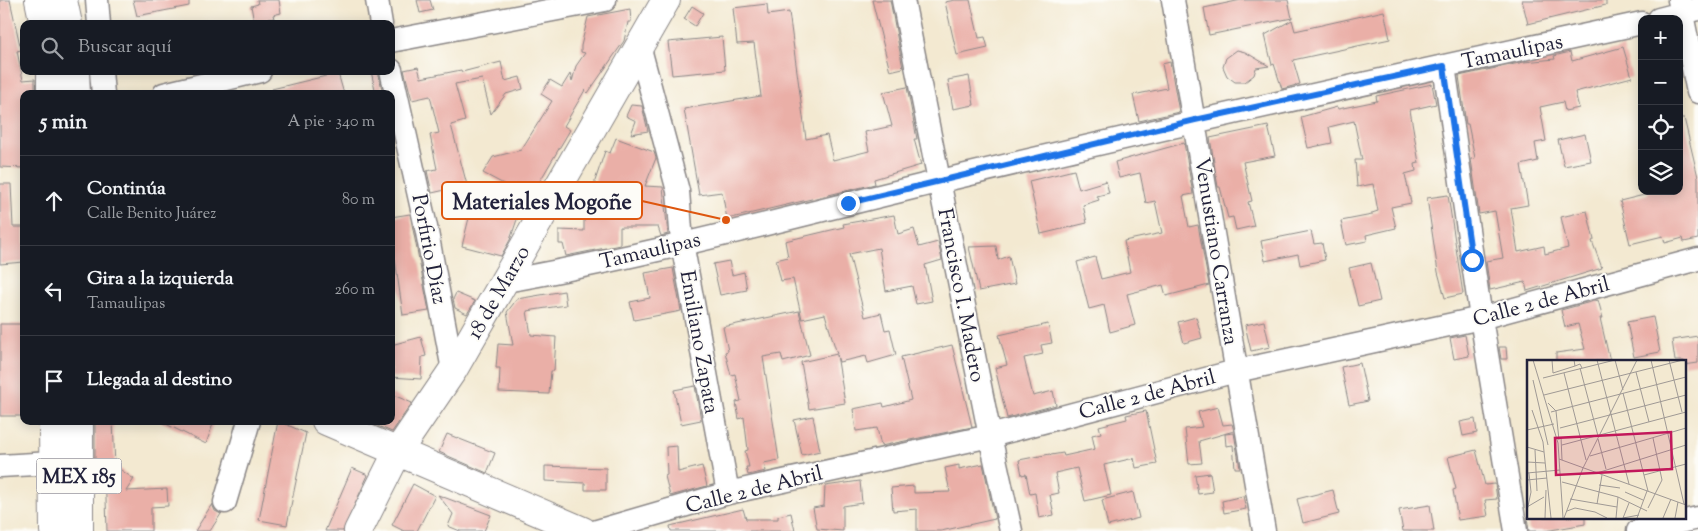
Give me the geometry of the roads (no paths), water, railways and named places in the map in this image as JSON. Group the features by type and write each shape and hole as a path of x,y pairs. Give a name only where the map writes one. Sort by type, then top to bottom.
{"main road":[{"path":"39,0 43,20"},
{"path":"63,0 67,20"},
{"name":"18 de Marzo","path":"358,531 398,451 453,370 666,0"},
{"path":"51,75 51,90"},
{"path":"75,75 76,90"},
{"name":"MEX 185","path":"53,425 54,531"},
{"name":"MEX 185","path":"79,425 79,531"},
{"path":"336,425 583,531"}],"street":[{"path":"68,20 71,0"},
{"path":"97,0 99,20"},
{"path":"377,0 381,20"},
{"path":"395,40 605,0"},
{"name":"Francisco I. Madero","path":"903,0 990,436 1011,531"},
{"name":"Venustiano Carranza","path":"1173,0 1264,531"},
{"path":"1669,15 1686,8 1698,92"},
{"name":"Tamaulipas","path":"505,280 556,272 1195,120 1638,23"},
{"name":"Emiliano Zapata","path":"639,45 678,191 682,243 728,493"},
{"path":"1444,66 1481,318 1516,531"},
{"path":"101,75 102,90"},
{"path":"181,90 243,75"},
{"name":"Porfirio Díaz","path":"392,75 393,90"},
{"name":"Porfirio Díaz","path":"395,107 398,135 426,227 453,370"},
{"name":"Calle 2 de Abril","path":"597,531 728,493 990,436 1236,370 1481,318 1698,259"},
{"path":"225,502 248,425"},
{"path":"0,466 52,463"},
{"path":"1638,531 1698,518"}],"place":[{"name":"Materiales Mogoñe","path":"726,220"}]}
